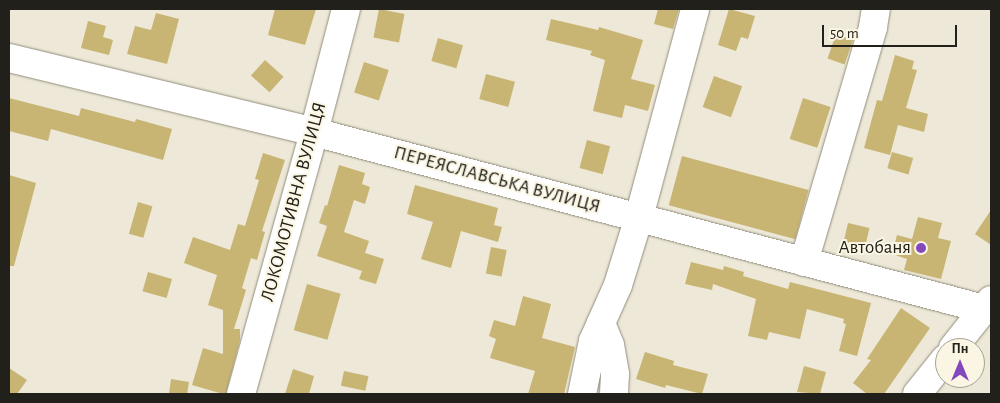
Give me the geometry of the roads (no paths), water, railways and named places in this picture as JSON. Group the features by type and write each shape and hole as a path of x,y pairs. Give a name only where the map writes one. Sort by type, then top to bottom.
{"street":[{"name":"ЛОКОМОТИВНА ВУЛИЦЯ","path":"241,394 346,9"},
{"path":"582,394 593,341 618,285 639,217 695,9"},
{"path":"804,262 873,27 876,9"},
{"name":"ПЕРЕЯСЛАВСЬКА ВУЛИЦЯ","path":"9,58 314,132 804,262 988,305"},
{"path":"961,338 988,305"},
{"path":"602,323 610,346 615,374 614,394"},
{"path":"917,394 935,371"}],"place":[{"name":"Автобаня","path":"921,248"}]}
